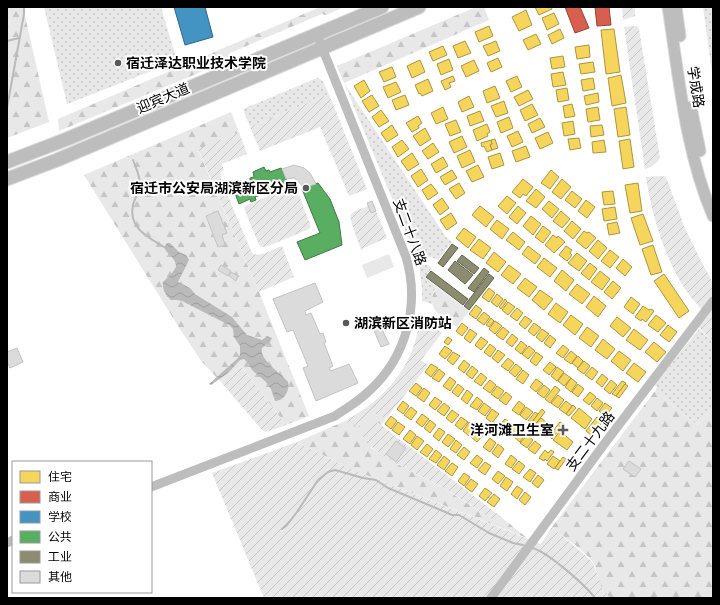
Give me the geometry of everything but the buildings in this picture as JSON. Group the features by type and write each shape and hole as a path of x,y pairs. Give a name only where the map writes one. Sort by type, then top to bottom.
{"highway":[{"name":"迎宾大道","path":"7,162 75,136 382,7"},
{"name":"迎宾大道","path":"7,178 57,160 419,7"}],"main road":[{"name":"学成路","path":"668,7 688,136 697,171 713,216"},
{"name":"学成路","path":"676,7 697,140 713,195"}],"street":[{"name":"支二十八路","path":"152,487 334,416 354,403 379,381 403,345 409,323 411,304 410,270 316,35"},
{"name":"支二十九路","path":"491,598 605,443 713,301"}],"green space":[{"path":"7,7 23,7 49,122 7,138"},
{"path":"44,7 161,7 177,61 67,104"},
{"path":"320,7 344,7 326,15 322,14 230,53 232,59 59,131 58,119"},
{"path":"476,7 484,7 489,20 344,83 337,66"},
{"path":"622,7 635,7 635,16 623,20"},
{"path":"703,7 713,7 713,79"},
{"path":"637,26 639,29 660,158 654,165 645,169 624,27"},
{"path":"317,78 322,80 329,94 250,127 243,109"},
{"path":"344,83 446,237 452,242 438,260 431,257 418,261"},
{"path":"329,94 367,189 349,196 320,127 260,151 250,127"},
{"path":"231,112 239,132 198,150 259,292 309,416 286,425 241,366 221,382 202,362 84,175"},
{"path":"239,132 247,154 222,164 224,170 221,171 221,180 252,253 263,254 282,246 294,277 259,292 198,149"},
{"path":"646,177 666,177 684,226 713,283 713,295 702,309 691,297 681,282 664,248 658,229"},
{"path":"290,187 294,187 298,192 311,227 268,246 262,247 259,245 244,208 247,205"},
{"path":"368,206 371,212 376,211 387,238 361,249 350,216 353,212"},
{"path":"389,254 394,267 367,278 362,265"},
{"path":"421,265 428,265 432,268 425,277 437,287 433,292 432,304 422,301 419,267"},
{"path":"437,287 469,311 457,327 440,315 433,306 433,294"},
{"path":"713,308 713,341 698,327"},
{"path":"421,315 442,333 421,360 428,365 386,419 375,414 357,428 345,421 377,399 387,390 403,369 414,345"},
{"path":"699,329 713,341 713,408 697,425 655,391 657,387 654,385"},
{"path":"241,366 286,425 266,432 262,430 221,382"},
{"path":"655,391 697,425 713,408 713,598 610,598 601,586 593,562 552,527"},
{"path":"375,414 386,419 381,425 375,421 371,448 401,466 445,489 495,521 500,516 527,538 351,469 297,442 345,421 351,424"},
{"path":"375,421 500,516 495,521 435,483 402,467 381,454 363,439 363,433"},
{"path":"297,442 351,469 541,544 552,527 593,563 602,588 610,598 264,598 212,473"}],"water":[{"path":"167,243 170,243 179,252 186,255 189,260 178,282 190,288 195,294 232,317 247,335 262,340 267,336 272,338 270,342 262,348 262,353 267,362 288,382 288,389 284,397 278,401 275,401 271,389 266,382 252,370 244,359 240,360 228,373 211,385 209,384 237,359 240,355 240,346 234,337 233,329 229,325 182,301 171,300 166,294 163,287 163,282 176,267 175,261 164,247"}],"waterway":[{"path":"7,108 24,7"},
{"path":"7,41 19,38"},
{"path":"133,160 139,175 140,184 133,205 133,220 141,231 164,247"},
{"path":"282,529 297,512 318,480 328,472 335,470 376,480 388,488 452,515 459,515 489,533 513,543 523,545"},
{"path":"532,548 547,555 556,562 595,598"}],"place":[{"name":"宿迁泽达职业技术学院","path":"118,63"},
{"name":"宿迁市公安局湖滨新区分局","path":"306,188"},
{"name":"湖滨新区消防站","path":"346,323"},
{"name":"洋河滩卫生室","path":"563,430"}]}
